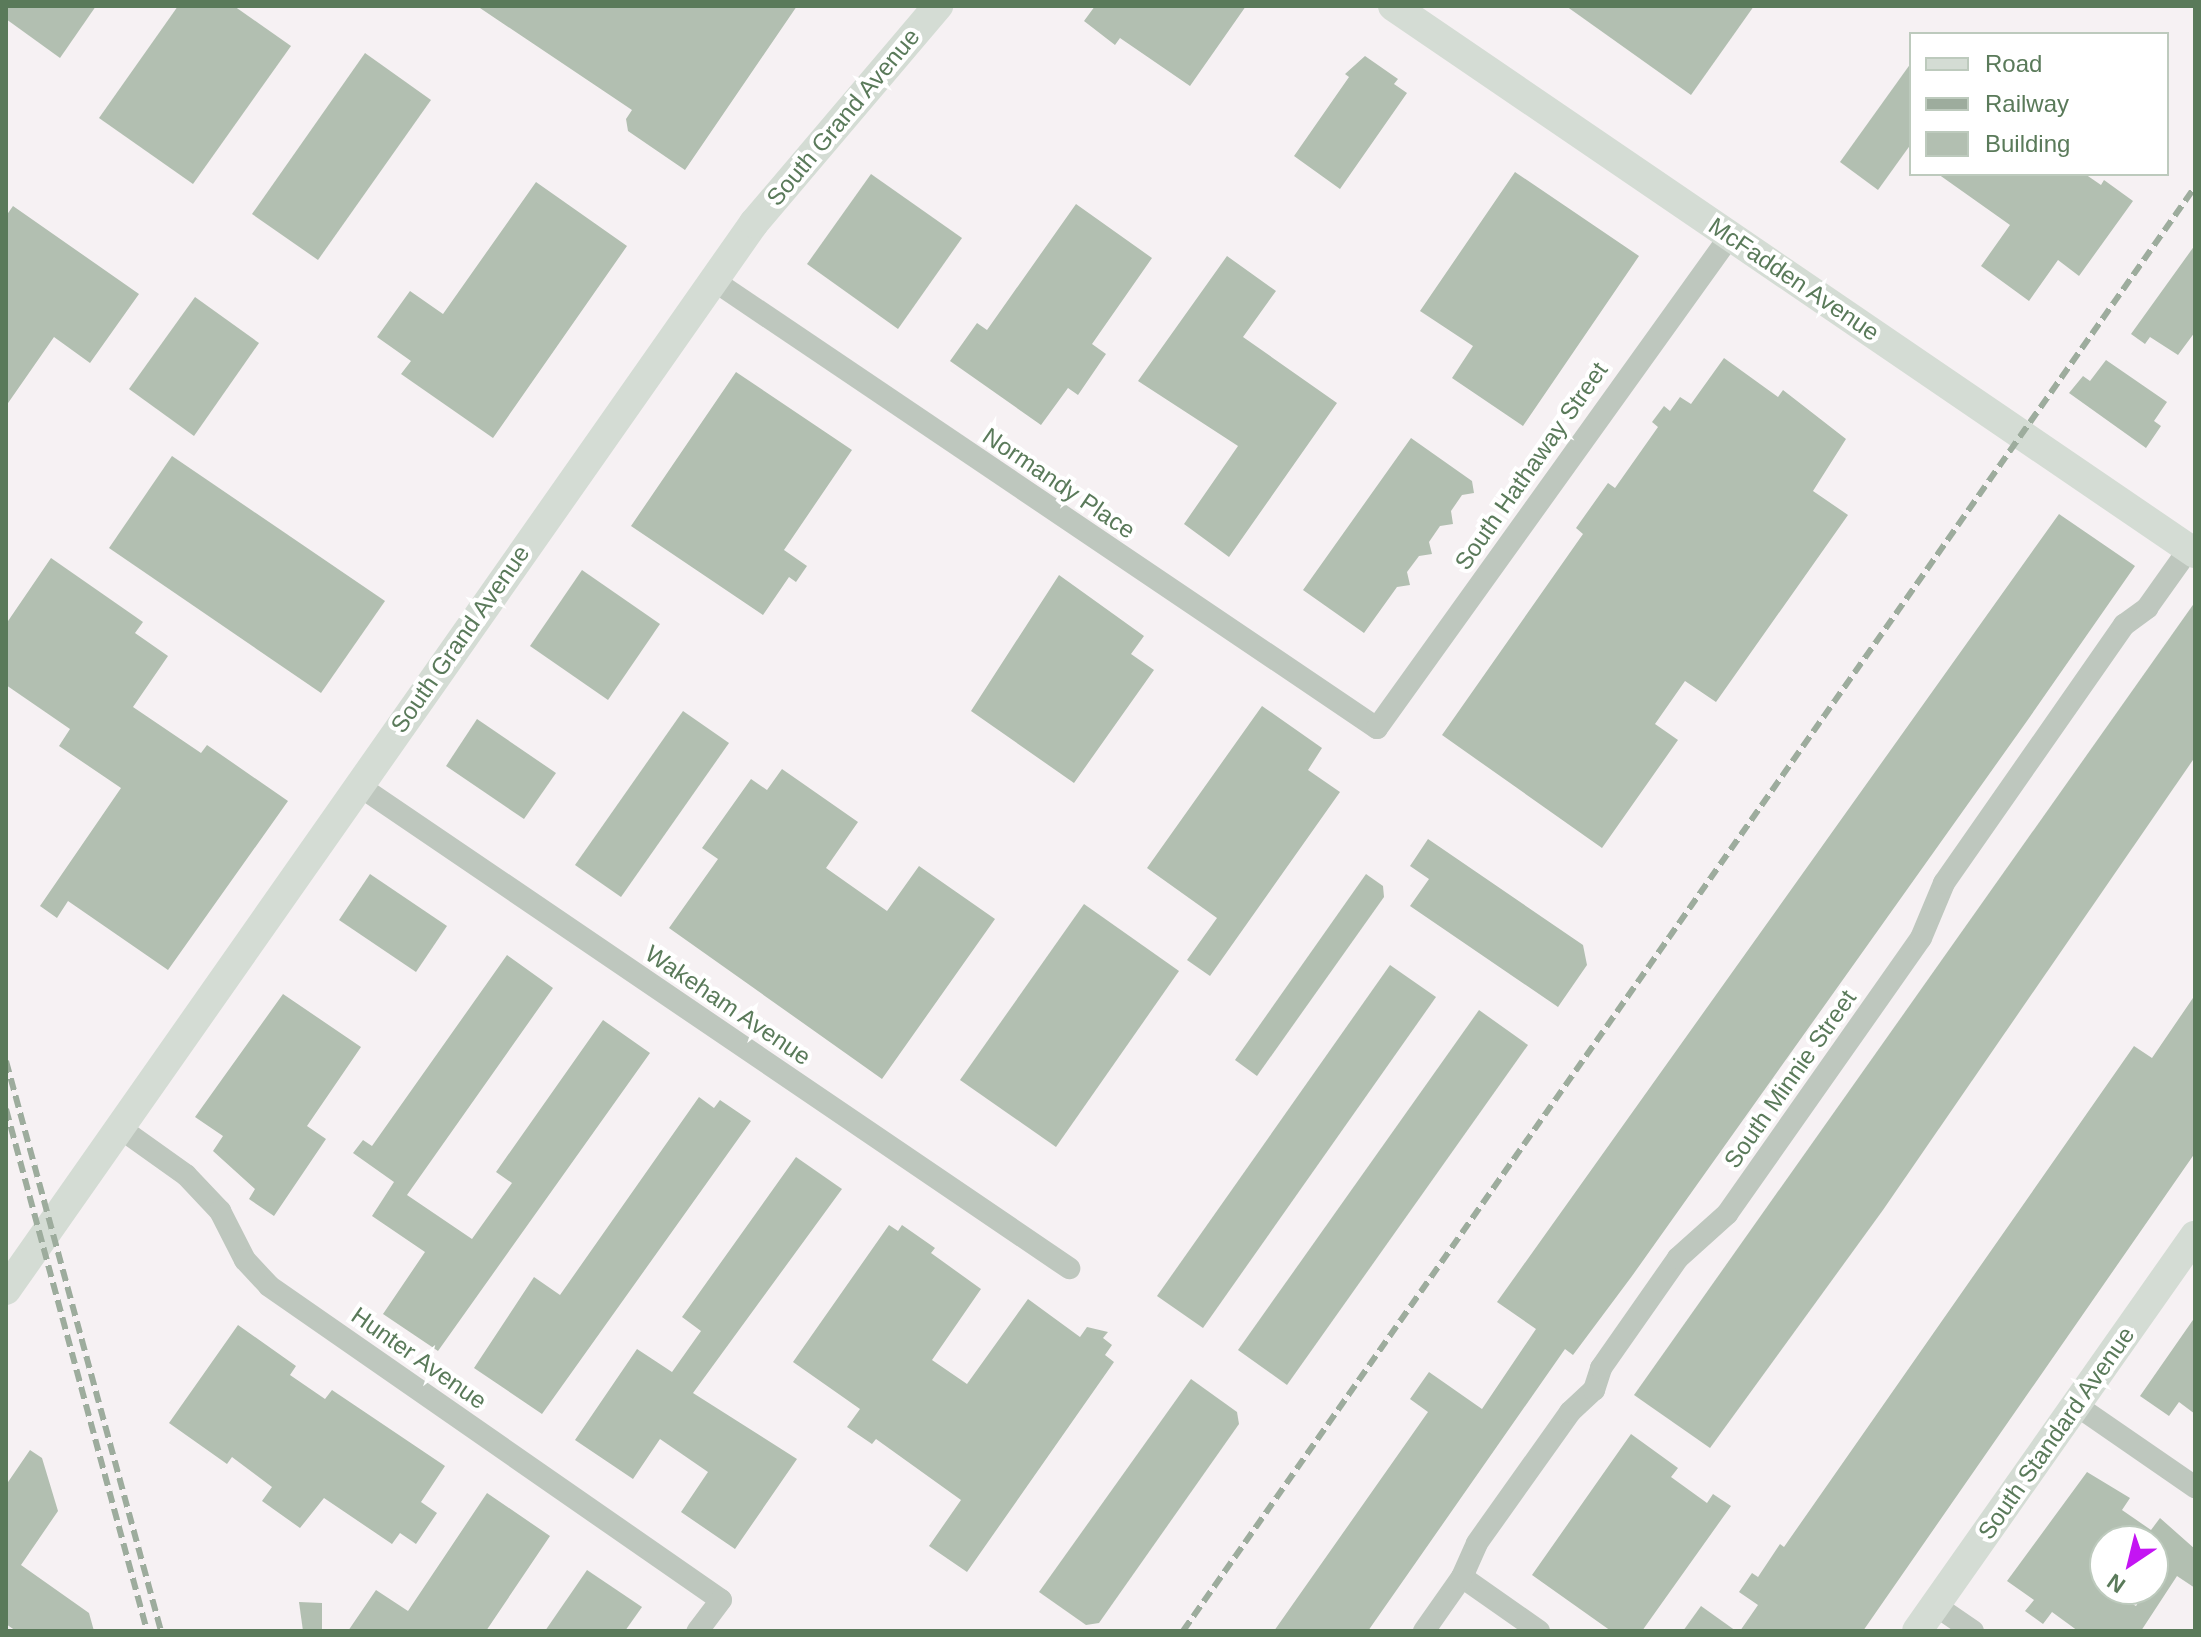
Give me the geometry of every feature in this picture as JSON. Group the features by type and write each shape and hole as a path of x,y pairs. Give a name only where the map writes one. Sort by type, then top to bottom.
{"main road":[{"name":"South Grand Avenue","path":"6,1290 713,280 788,180 938,6"},
{"name":"McFadden Avenue","path":"1393,6 2192,551"},
{"name":"South Standard Avenue","path":"1917,1631 2195,1236"}],"street":[{"name":"South Hathaway Street","path":"1377,728 1730,236"},
{"name":"Normandy Place","path":"713,280 1377,728"},
{"name":"South Minnie Street","path":"1424,1631 1462,1577 1477,1543 1570,1412 1594,1390 1601,1368 1678,1258 1727,1214 1921,938 1944,883 2115,638 2147,608 2192,551"},
{"name":"Wakeham Avenue","path":"358,785 1069,1268"},
{"name":"Hunter Avenue","path":"120,1128 195,1184 220,1211 245,1260 269,1286 721,1600 698,1631"},
{"path":"2076,1405 2195,1487"},
{"path":"1462,1577 1539,1631"},
{"path":"1935,1605 1973,1631"}],"building":[{"path":"6,6 96,6 60,58 6,19"},
{"path":"178,6 234,6 291,46 193,184 99,118"},
{"path":"477,6 797,6 685,170 628,131 626,119 632,110"},
{"path":"1095,6 1246,6 1190,86 1120,38 1115,45 1084,21"},
{"path":"1566,6 1754,6 1691,95"},
{"path":"365,53 431,100 318,260 252,214"},
{"path":"1365,56 1398,79 1394,84 1407,93 1340,189 1294,156 1349,77 1345,74"},
{"path":"1909,66 1909,147 1878,190 1840,162"},
{"path":"1515,172 1639,256 1523,426 1452,378 1473,346 1420,311"},
{"path":"871,174 962,238 898,329 807,264"},
{"path":"1941,176 2088,176 2101,185 2104,180 2133,201 2079,276 2058,260 2029,301 1981,266 2010,225"},
{"path":"536,182 627,246 493,438 401,374 411,361 377,337 410,291 443,314"},
{"path":"1076,204 1152,258 1092,344 1106,354 1078,395 1068,388 1041,425 950,361 977,323 987,330"},
{"path":"13,206 139,294 90,363 54,337 6,406 6,216"},
{"path":"2195,245 2195,332 2178,355 2150,337 2145,344 2131,334"},
{"path":"1227,256 1276,291 1243,337 1337,403 1229,557 1184,524 1238,446 1138,381"},
{"path":"195,297 259,343 194,436 129,389"},
{"path":"1724,358 1778,397 1783,390 1846,439 1813,491 1848,515 1716,702 1685,681 1655,724 1678,740 1602,848 1442,735 1583,534 1576,528 1608,483 1615,488 1658,427 1652,422 1664,406 1670,411 1680,397 1691,404"},
{"path":"2106,360 2167,402 2154,421 2161,426 2146,448 2069,393 2083,376 2090,381"},
{"path":"736,372 852,450 784,550 807,566 796,582 789,577 763,615 631,526"},
{"path":"1411,438 1472,481 1474,493 1462,495 1451,511 1453,524 1440,526 1429,542 1432,554 1419,556 1407,572 1410,585 1397,587 1364,633 1303,590"},
{"path":"172,456 385,601 321,693 109,548"},
{"path":"2059,514 2135,566 2027,721 1632,1276 1573,1355 1565,1349 1368,1631 1274,1631 1428,1412 1410,1399 1429,1372 1482,1409 1536,1329 1497,1302"},
{"path":"51,558 143,622 135,633 168,656 133,707 201,753 207,745 288,801 168,970 68,901 57,918 40,906 121,788 59,746 70,729 6,685 6,624"},
{"path":"582,570 660,624 608,700 530,646"},
{"path":"1059,575 1144,636 1131,654 1154,670 1074,783 971,711"},
{"path":"2195,602 2195,757 1883,1210 1710,1448 1634,1395"},
{"path":"1262,706 1322,748 1308,770 1340,792 1210,976 1187,960 1217,918 1147,868"},
{"path":"683,711 729,743 621,897 575,865"},
{"path":"477,719 556,773 524,819 446,766"},
{"path":"782,769 858,822 826,868 887,911 919,866 995,919 882,1079 669,928 718,859 702,848 751,779 767,790"},
{"path":"1428,839 1583,945 1587,965 1558,1007 1410,906 1429,879 1410,866"},
{"path":"370,874 447,926 416,972 339,920"},
{"path":"1366,874 1383,886 1384,897 1257,1076 1235,1060"},
{"path":"1084,904 1179,971 1056,1147 960,1080"},
{"path":"507,955 553,988 407,1195 472,1239 512,1183 496,1172 603,1020 650,1053 438,1351 383,1314 425,1252 372,1216 394,1182 353,1153 363,1140 372,1146"},
{"path":"1390,965 1436,997 1203,1328 1157,1296"},
{"path":"283,994 361,1047 307,1126 326,1139 274,1216 249,1199 255,1189 213,1151 223,1136 195,1117"},
{"path":"2195,995 2195,1153 1863,1631 1740,1631 1758,1605 1739,1592 1752,1573 1758,1577 1780,1544 1784,1547 2134,1046 2152,1058"},
{"path":"1479,1010 1528,1045 1287,1385 1238,1350"},
{"path":"699,1097 714,1108 720,1100 751,1121 542,1414 474,1368 534,1277 560,1295"},
{"path":"796,1157 842,1189 693,1393 797,1459 735,1549 681,1512 708,1472 660,1439 633,1479 575,1440 637,1349 672,1372 701,1331 682,1317"},
{"path":"889,1225 898,1231 902,1225 935,1248 931,1253 981,1289 932,1360 967,1384 1028,1299 1080,1337 1087,1327 1108,1332 1103,1338 1112,1345 1105,1355 1114,1362 967,1572 929,1546 961,1500 876,1439 872,1444 847,1427 860,1409 793,1362"},
{"path":"2195,1317 2195,1414 2179,1402 2169,1416 2140,1396"},
{"path":"238,1325 296,1366 290,1375 325,1399 332,1390 445,1466 421,1502 437,1513 416,1544 400,1533 392,1544 324,1498 300,1528 262,1501 272,1487 232,1457 227,1464 169,1423"},
{"path":"1191,1379 1237,1412 1239,1424 1099,1623 1086,1625 1039,1592"},
{"path":"1631,1434 1678,1468 1671,1477 1707,1503 1713,1494 1731,1506 1642,1631 1611,1631 1532,1575"},
{"path":"30,1450 42,1458 58,1511 21,1565 89,1613 94,1631 16,1631 6,1624 6,1485"},
{"path":"2087,1472 2130,1498 2122,1510 2144,1525 2089,1525 2089,1605 2158,1605 2141,1631 2078,1631 2052,1612 2043,1624 2025,1611 2034,1600 2007,1581"},
{"path":"487,1493 550,1536 486,1631 348,1631 376,1590 408,1611"},
{"path":"2160,1518 2168,1525 2155,1525"},
{"path":"2169,1526 2195,1549 2195,1588 2177,1576 2169,1588"},
{"path":"587,1570 642,1607 625,1631 545,1631"},
{"path":"299,1602 322,1603 322,1631 303,1631"},
{"path":"1701,1606 1736,1631 1683,1631"}],"railway":[{"path":"1183,1631 2195,187"},
{"path":"6,1061 161,1631"},
{"path":"6,1109 147,1631"}]}
